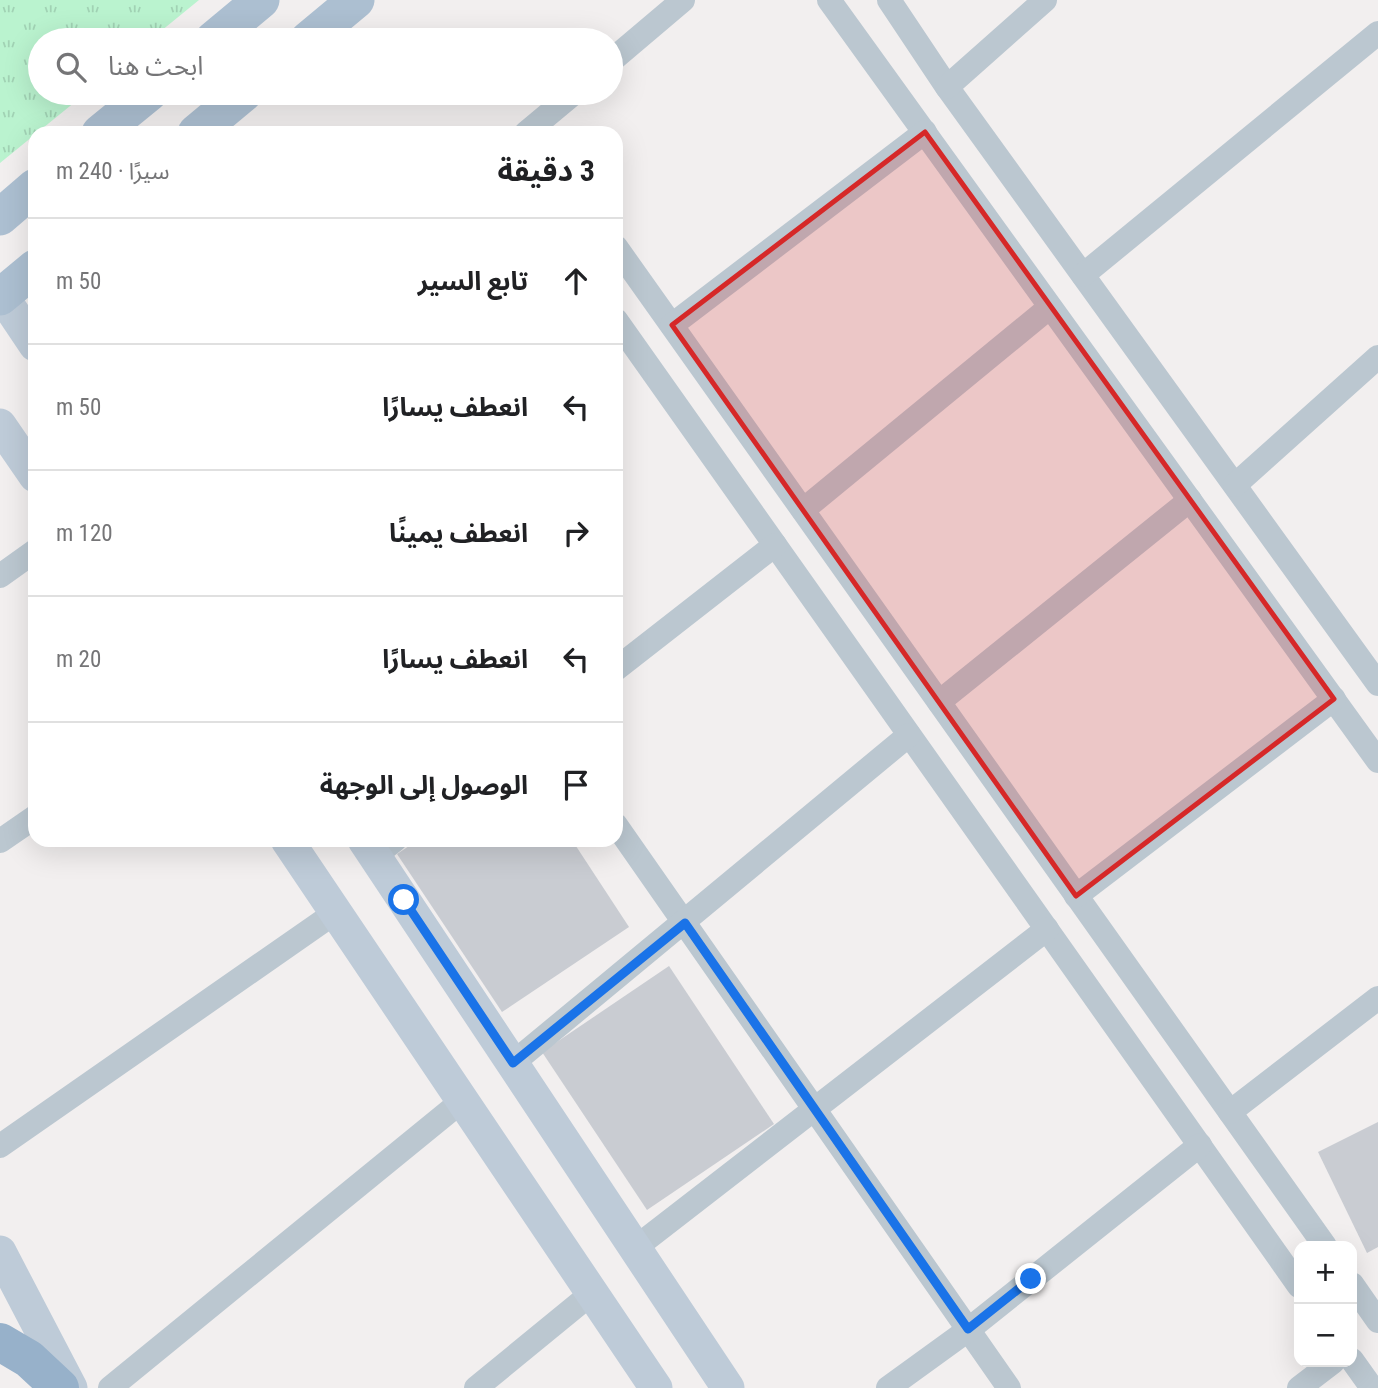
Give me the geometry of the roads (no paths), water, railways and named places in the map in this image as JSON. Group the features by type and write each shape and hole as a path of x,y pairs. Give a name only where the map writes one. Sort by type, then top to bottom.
{"highway":[{"path":"0,1342 29,1359 60,1388"}],"main road":[{"path":"227,28 261,0"},
{"path":"322,28 356,0"},
{"path":"109,126 134,105"},
{"path":"204,126 230,105"},
{"path":"0,217 28,193"},
{"path":"28,274 1,297 28,335"},
{"path":"1,426 28,465"},
{"path":"292,847 656,1388"},
{"path":"379,847 513,1063 728,1388"},
{"path":"0,1252 71,1388"}],"street":[{"path":"623,51 683,0"},
{"path":"830,0 1378,761"},
{"path":"889,0 947,87 1235,485 1374,669"},
{"path":"947,87 1045,0"},
{"path":"1083,275 1378,33"},
{"path":"537,126 560,105"},
{"path":"671,325 925,132"},
{"path":"623,257 1321,1241"},
{"path":"803,510 1050,307"},
{"path":"625,353 775,545 1294,1279"},
{"path":"1235,485 1378,357"},
{"path":"939,702 1190,500"},
{"path":"623,663 775,545"},
{"path":"0,576 28,556"},
{"path":"1076,896 1334,699"},
{"path":"513,1063 685,923 909,734"},
{"path":"0,841 28,822"},
{"path":"623,835 1009,1388"},
{"path":"0,1146 336,912"},
{"path":"635,1248 1047,929"},
{"path":"1230,1112 1378,998"},
{"path":"110,1388 463,1100"},
{"path":"888,1388 968,1329 1200,1145"},
{"path":"1357,1291 1378,1321"},
{"path":"476,1388 592,1293"},
{"path":"1299,1388 1326,1367"},
{"path":"1357,1367 1372,1388"}]}
